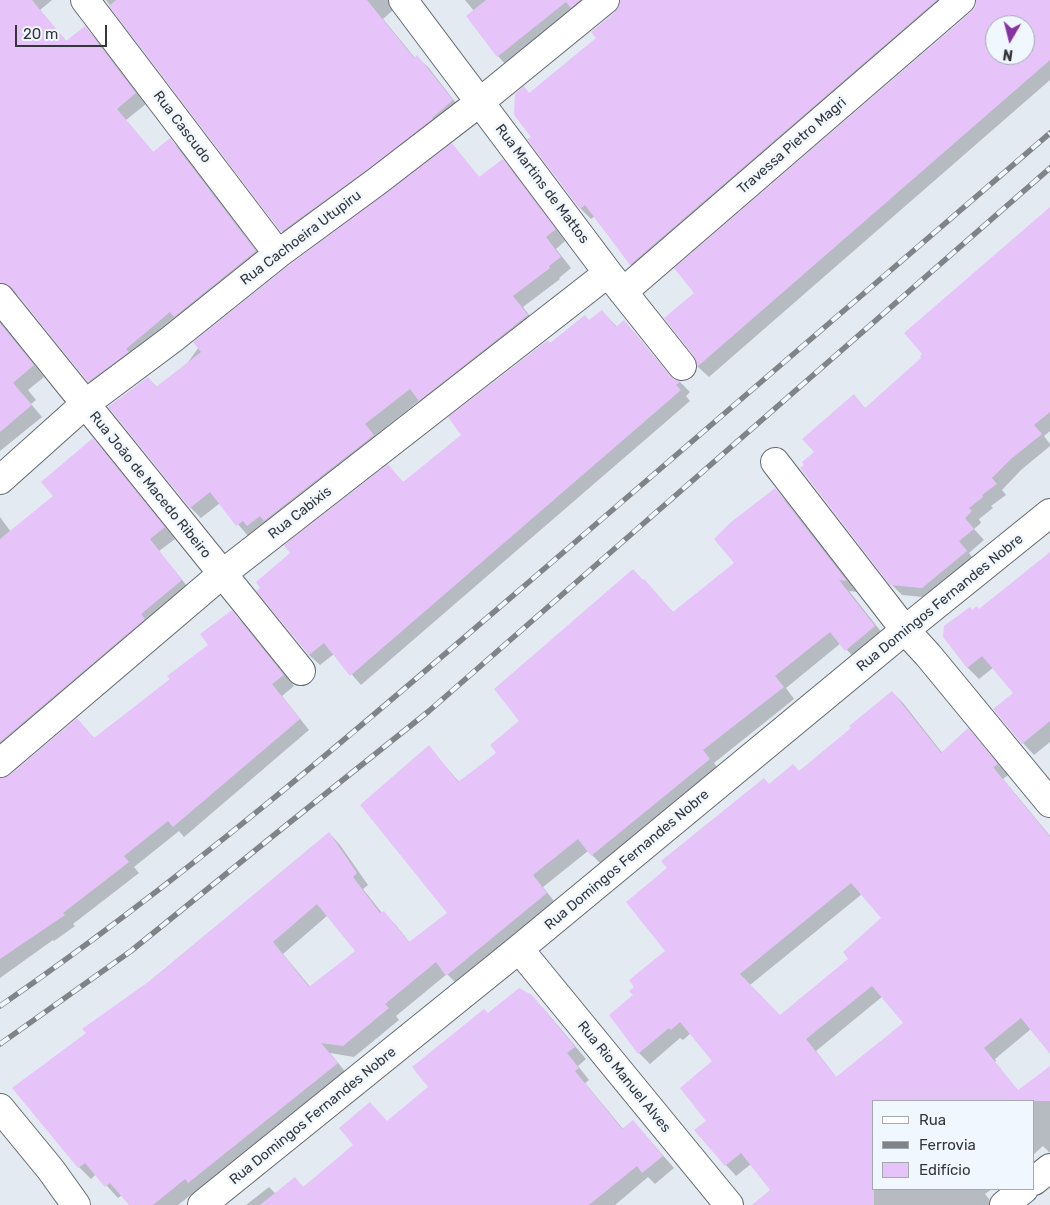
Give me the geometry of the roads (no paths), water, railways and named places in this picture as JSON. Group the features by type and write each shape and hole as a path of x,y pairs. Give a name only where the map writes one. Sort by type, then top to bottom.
{"street":[{"name":"Rua Cascudo","path":"85,0 278,254"},
{"name":"Rua Martins de Mattos","path":"403,0 616,282 682,366"},
{"name":"Rua Cachoeira Utupiru","path":"0,480 85,404 172,339 278,254 480,102 605,0"},
{"name":"Travessa Pietro Magri","path":"616,282 961,0"},
{"name":"Rua Cabixis","path":"0,763 222,574 616,282"},
{"name":"Rua João de Macedo Ribeiro","path":"0,298 301,671"},
{"path":"775,462 905,630 928,655 1050,803"},
{"name":"Rua Domingos Fernandes Nobre","path":"202,1205 519,949 905,630 1050,513"},
{"name":"Rua Rio Manuel Alves","path":"519,949 728,1205"},
{"path":"0,1108 51,1170 76,1205"},
{"path":"1035,1180 1050,1168"},
{"path":"1004,1205 1023,1190"}],"railway":[{"path":"0,1006 138,906 271,801 466,636 1050,133"},
{"path":"0,1044 131,951 429,711 1050,168"}]}
